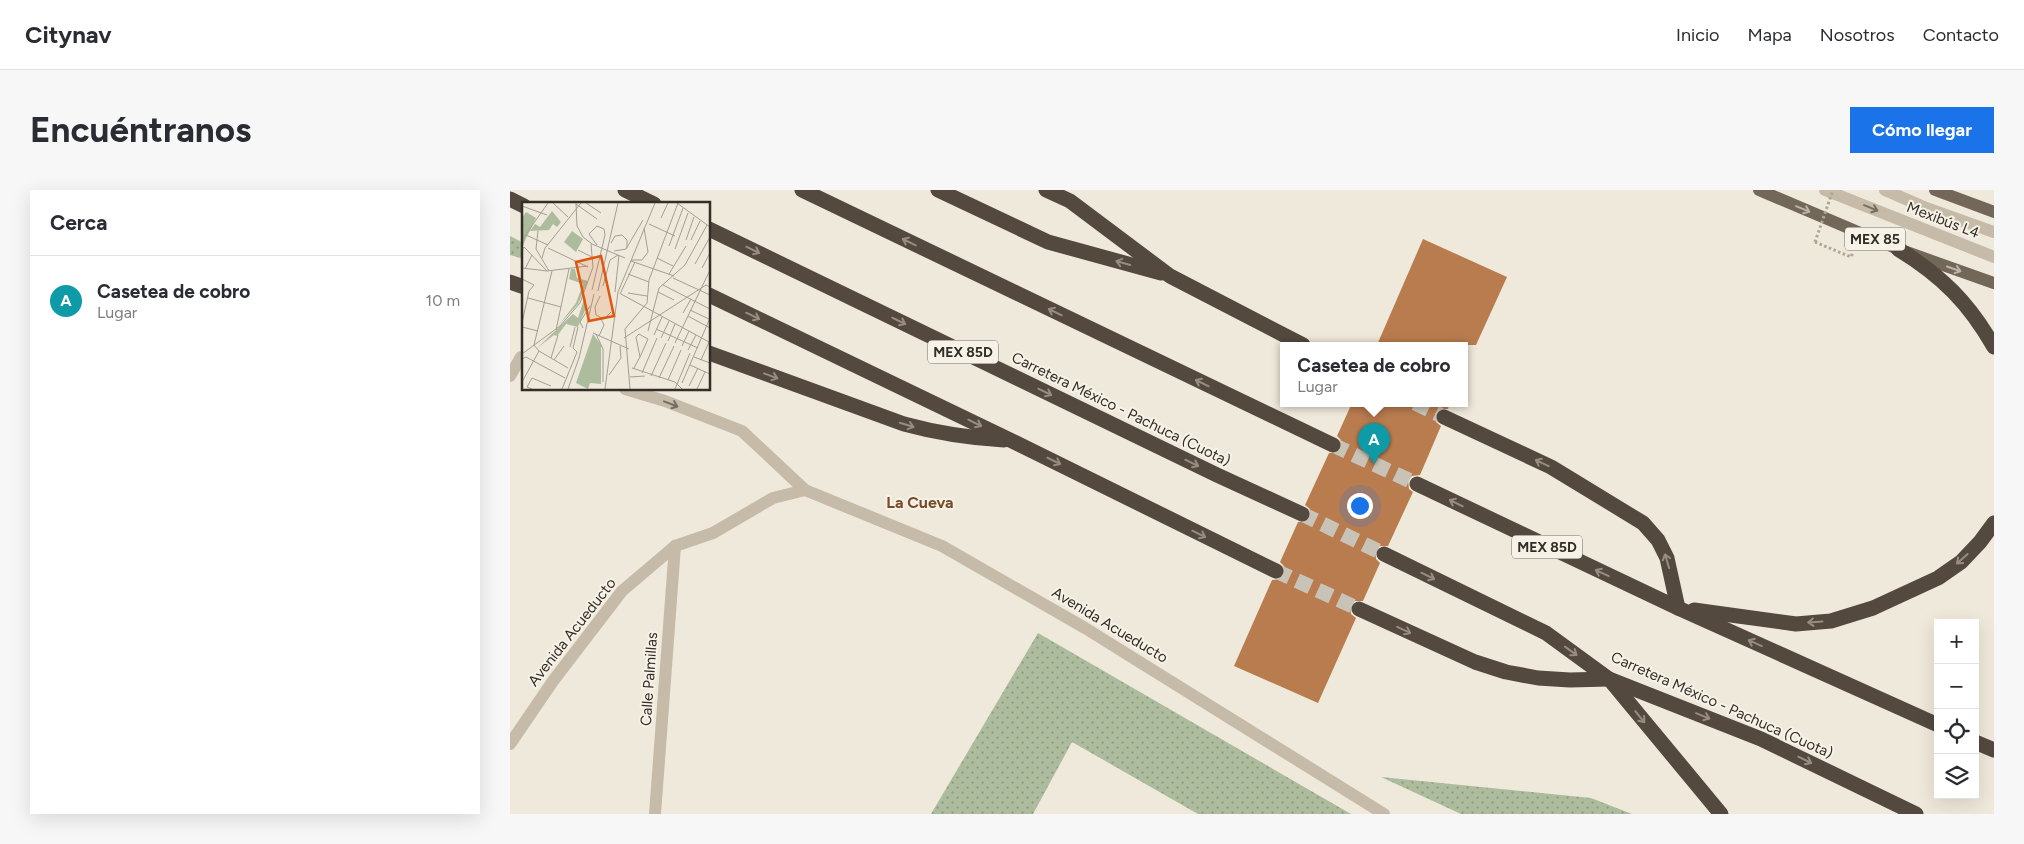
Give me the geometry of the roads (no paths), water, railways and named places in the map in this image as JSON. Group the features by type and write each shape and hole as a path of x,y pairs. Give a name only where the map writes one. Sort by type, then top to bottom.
{"highway":[{"path":"625,190 650,202"},
{"path":"802,190 1333,444"},
{"path":"938,190 1048,242 1170,276"},
{"path":"1046,190 1070,201 1170,276 1297,342"},
{"path":"510,199 522,205"},
{"name":"Carretera México - Pachuca (Cuota)","path":"710,229 1217,475 1302,514"},
{"path":"1898,249 1924,265 1947,284 1968,306 1994,347"},
{"path":"510,282 522,286"},
{"path":"710,295 1010,440 1276,572"},
{"path":"710,353 904,424 934,432 972,438 1010,440"},
{"path":"1444,417 1551,467 1643,523 1658,540 1667,558 1678,608 1796,624 1831,621 1873,608 1938,578 1961,562 1980,542 1994,523"},
{"name":"MEX 85D","path":"1417,484 1678,608 1934,723"},
{"name":"Carretera México - Pachuca (Cuota)","path":"1384,554 1546,634 1609,679 1761,739 1916,814"},
{"path":"1359,609 1475,662 1506,672 1538,678 1570,680 1609,679 1720,814"},
{"path":"1979,744 1994,750"}],"main road":[{"name":"MEX 85","path":"1758,190 1898,249 1994,283"},
{"path":"1935,190 1957,194 1994,212"}],"street":[{"name":"Mexibús L4","path":"1825,190 1945,239 1994,256"},
{"name":"Mexibús L4","path":"1885,190 1926,208 1994,232"},
{"path":"510,376 518,356"},
{"name":"Avenida Acueducto","path":"628,390 664,401 742,431 805,490 942,546 1085,628 1384,814"},
{"name":"Avenida Acueducto","path":"510,744 553,681 622,590 675,546 713,533 772,498 805,490"},
{"name":"Calle Palmillas","path":"655,814 675,546"}],"tunnel":[{"path":"1423,407 1444,417"},
{"path":"1333,445 1417,484"},
{"path":"1302,514 1384,554"},
{"path":"1276,571 1359,609"}],"place":[{"name":"Casetea de cobro","path":"1374,464"}],"district":[{"name":"La Cueva","path":"920,502"}]}
